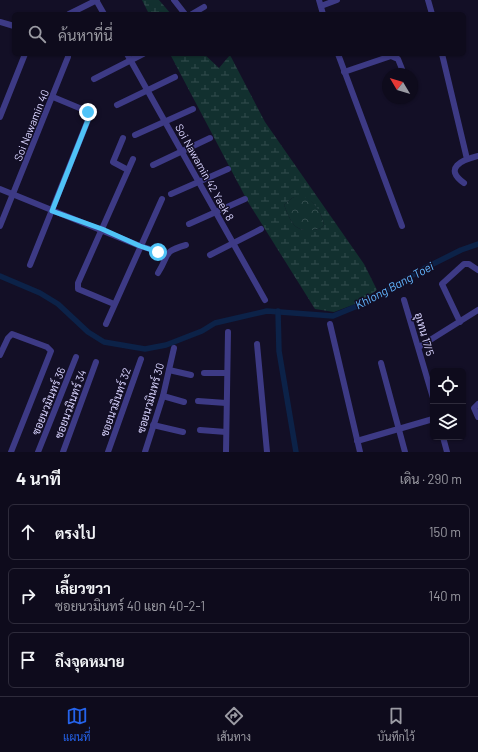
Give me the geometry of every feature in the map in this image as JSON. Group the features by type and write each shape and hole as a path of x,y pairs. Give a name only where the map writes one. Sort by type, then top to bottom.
{"street":[{"path":"73,12 97,0 103,12"},
{"path":"174,0 183,12"},
{"path":"320,3 337,0"},
{"path":"428,0 431,12"},
{"path":"196,12 204,8"},
{"path":"0,22 12,25"},
{"path":"0,117 24,56"},
{"name":"Soi Nawamin 40","path":"0,226 53,97 68,56"},
{"path":"339,56 402,226"},
{"path":"344,72 391,56 398,59 402,68"},
{"path":"442,56 467,159"},
{"path":"94,79 129,57"},
{"name":"Soi Nawamin 42 Yaek 8","path":"129,57 265,300"},
{"path":"117,105 175,77"},
{"path":"30,265 90,115 88,112 53,97"},
{"path":"135,135 165,120 193,109"},
{"path":"123,138 113,162 128,170"},
{"path":"152,165 210,138"},
{"path":"464,183 457,179 454,170 456,165 467,159 478,156"},
{"path":"114,304 78,289 77,286 133,159"},
{"path":"171,194 228,169"},
{"path":"0,189 52,211 102,229 140,246 166,254"},
{"path":"106,324 162,198"},
{"path":"189,224 245,199"},
{"path":"210,254 261,229"},
{"path":"158,273 164,265 166,254 172,249 186,245"},
{"path":"460,322 442,284 464,264 469,264 478,270"},
{"name":"อุเทน 17/5","path":"404,300 430,387"},
{"path":"419,347 478,310"},
{"path":"330,324 360,452"},
{"path":"226,452 228,332"},
{"path":"0,355 8,338 12,334 47,347 51,351 11,452"},
{"path":"257,344 268,452"},
{"name":"ซอยนวมินทร์ 30","path":"145,452 163,396 174,348"},
{"name":"ซอยนวมินทร์ 36","path":"38,452 76,357"},
{"name":"ซอยนวมินทร์ 32","path":"108,452 141,359"},
{"name":"ซอยนวมินทร์ 34","path":"63,452 96,362"},
{"path":"381,363 405,452"},
{"path":"169,370 190,375"},
{"path":"204,372 227,373"},
{"path":"163,396 184,402"},
{"path":"198,401 226,403"},
{"path":"478,404 474,408 478,417"},
{"path":"357,441 430,420"},
{"path":"153,425 183,432"},
{"path":"200,430 226,432"},
{"path":"444,440 447,452"}],"green space":[{"path":"142,0 159,0 169,12 148,12"},
{"path":"171,56 206,56 219,68 231,56 265,122 364,264 377,290 358,303 334,312 315,309 248,202","holes":["302,195 314,204 321,215 324,225 319,229 314,230 304,230 296,226 290,219 284,205 292,198"]},
{"path":"302,194 314,204 321,215 324,225 319,229 304,230 299,228 293,223 288,215 284,205 292,198"}],"waterway":[{"name":"Khlong Bang Toei","path":"0,276 40,293 58,304 88,332 104,342 145,349 166,345 202,331 215,323 267,311 333,316 367,302 425,268 461,250 478,244"},
{"path":"278,311 279,351 296,452"}],"route":[{"path":"88,112 90,115 52,211 102,229 140,246 158,252"}]}
